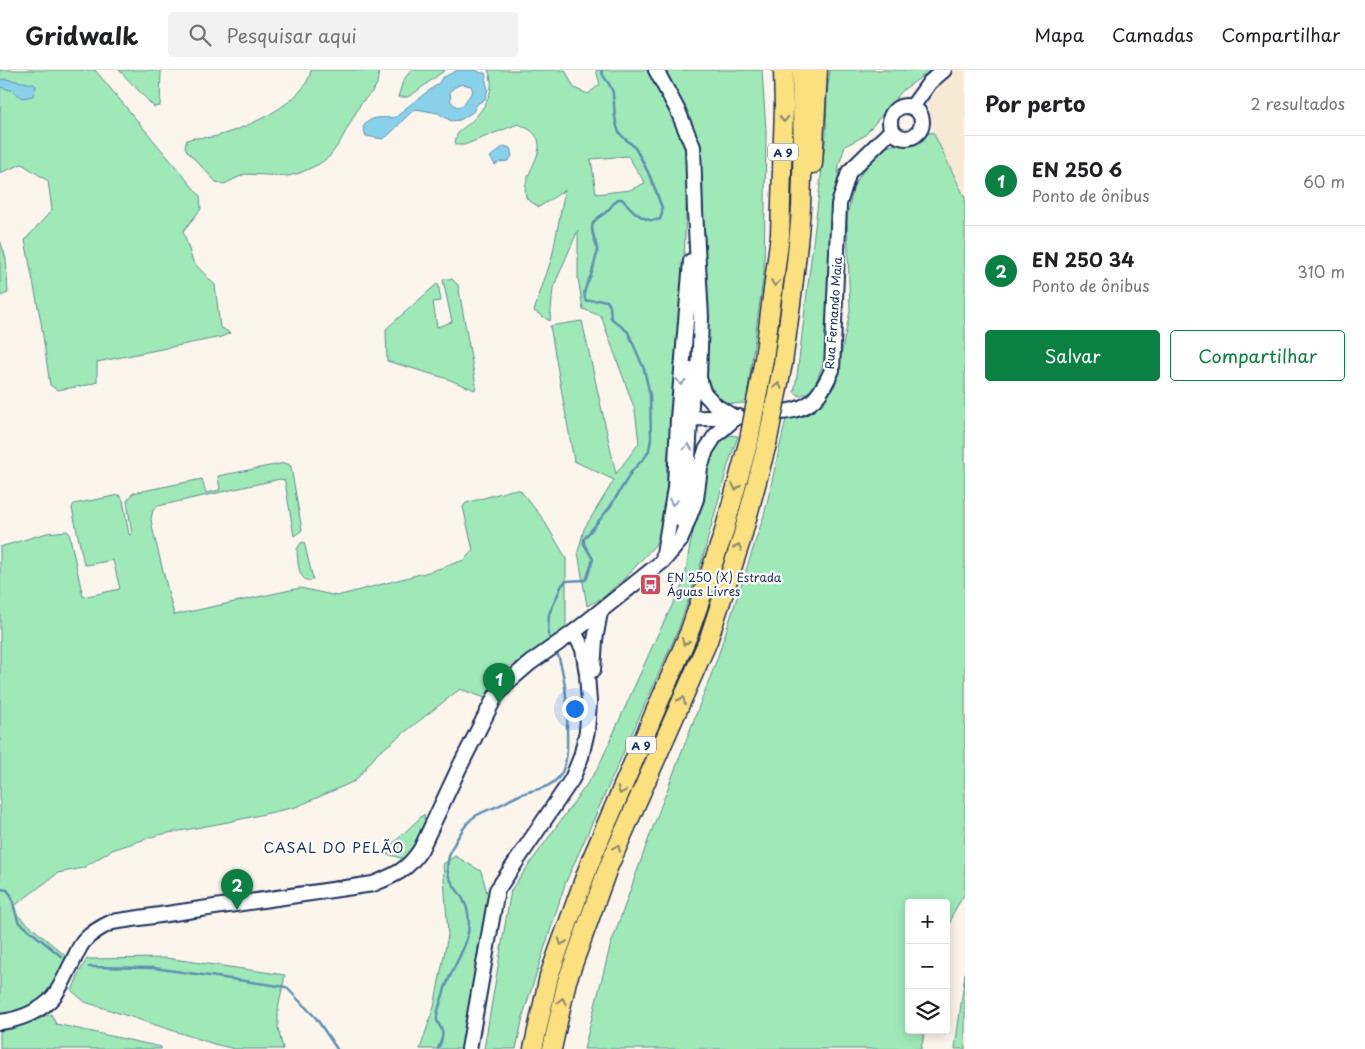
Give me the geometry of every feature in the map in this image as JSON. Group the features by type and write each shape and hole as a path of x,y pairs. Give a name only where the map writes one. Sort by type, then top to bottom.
{"highway":[{"name":"A 9","path":"533,1049 549,976 591,860 689,633 723,535 749,440 764,359 780,235 784,106 782,70"},
{"name":"A 9","path":"552,1049 567,981 608,868 708,641 741,541 767,444 783,363 794,285 801,207 803,105 801,70"},
{"path":"801,207 812,176 818,70"}],"main road":[{"path":"0,1022 10,1021 32,1013 46,1004 60,987 83,942 96,930 112,922 373,884 397,875 414,861 421,849 495,697 508,682 663,561 680,542 696,499 700,468 706,450 715,436 735,418 716,406 703,392 699,378 701,317 695,211 694,147 678,111 656,70"},
{"path":"912,107 930,82 944,70"},
{"path":"901,107 916,109 922,118 922,128 910,138 899,137 892,130 890,119 896,109 901,107"},
{"name":"Rua Fernando Maia","path":"684,419 735,418 794,411 810,404 823,390 832,370 839,204 849,172 892,130"},
{"path":"663,561 678,534 686,493 684,419 695,211"},
{"path":"684,419 698,266"},
{"path":"469,1049 497,890 572,780 581,757 588,731 592,701 595,640 600,612"},
{"path":"579,628 595,640"},
{"path":"579,628 587,674 589,702 588,731"}],"shaded area":[{"path":"953,70 965,70 965,198 933,132 926,107 934,87"}],"green space":[{"path":"0,70 95,70 200,196 201,209 183,231 193,262 215,285 220,327 230,333 221,337 97,362 97,382 88,385 57,390 50,385 41,322 25,240 52,210 48,181 22,164 0,173"},
{"path":"119,70 161,70 160,106 154,107"},
{"path":"311,70 379,70 377,84 372,92 361,103 340,142 329,157 319,164 300,173 288,176 245,174 224,184 216,182 187,151 185,146 187,140 213,137 243,127 287,103 307,82"},
{"path":"411,70 445,70 413,94 407,97 398,97 403,81"},
{"path":"488,70 565,70 574,88 588,94 600,84 596,70 655,70 689,144 683,282 673,412 667,462 667,500 662,532 655,545 627,576 604,597 587,606 578,552 584,529 614,480 574,461 550,326 582,321 616,474 639,443 635,410 601,316 583,309 578,278 578,230 553,288 550,321 534,311 552,257 565,190 539,207 527,199 525,189 527,179 539,149 538,140 532,131 518,124 464,145 457,145 455,142 459,131 472,121 485,104 490,91","holes":["628,156 645,183 630,190 596,194 591,159"]},
{"path":"664,70 762,70 766,131 764,272 746,403 727,404 714,394 704,372 704,227 700,152"},
{"path":"830,70 931,70 903,90 864,136 845,146 839,165 824,362 813,389 800,396 794,392 826,135"},
{"path":"933,132 965,198 965,893 952,915 950,923 950,899 905,899 905,1034 924,1034 921,1049 584,1049 610,947 650,835 716,662 765,512 786,419 807,414 823,404 835,385 850,311 847,217 854,185 871,159 887,147"},
{"path":"0,240 6,259 8,293 0,296"},
{"path":"452,279 458,285 476,385 475,390 445,378 387,361 386,329 438,283 441,301 433,302 437,327 452,322 443,280"},
{"path":"728,435 738,436 728,465 702,560 678,630 565,884 524,1012 516,1049 484,1049 511,890 597,770 657,636 685,580 689,550 705,478 715,447"},
{"path":"285,463 291,467 302,530 294,536 285,482 280,479 158,506 153,510 151,519 153,531 174,615 300,588 337,596 432,571 464,560 473,550 463,507 466,503 512,490 520,490 543,519 566,558 566,630 534,652 497,673 485,698 460,689 378,753 355,781 296,807 158,835 112,850 83,868 58,873 13,907 16,914 67,957 53,984 43,997 26,1007 0,1014 0,547 47,533 67,531 83,597 120,589 113,560 84,564 72,508 74,504 119,495 123,500 129,535 132,534 127,501 133,493 202,479 206,493 220,490 218,476"},
{"path":"304,542 313,579 311,581 303,578 298,564 297,549"},
{"path":"424,814 425,825 408,860 383,853"},
{"path":"455,856 481,871 488,896 488,917 478,948 465,1049 420,1049 434,1007 448,935 443,864"},
{"path":"166,958 285,975 278,1009 278,1028 283,1049 235,1049 214,1044 85,1002 72,991 87,959"},
{"path":"965,974 965,1049 955,1049"},
{"path":"51,1014 56,1024 161,1047 161,1049 0,1049 0,1031"}],"water":[{"path":"458,70 476,70 485,73 488,89 485,99 477,104 473,112 460,120 451,121 438,113 416,109 383,139 366,136 363,127 366,123 378,118 396,117 438,84 442,78","holes":["462,84 471,86 473,91 463,105 457,107 451,102 450,92 453,88"]},
{"path":"5,79 34,84 36,86 33,96 22,98 11,90 0,87 0,80"},
{"path":"504,146 510,148 512,156 508,161 499,162 495,165 490,157"}],"waterway":[{"path":"551,641 548,634 549,614 562,585 566,581 585,580 587,578 593,559 584,544 584,539 610,507 632,471 646,456 651,439 650,395 644,369 628,332 611,318 610,306 607,301 586,301 584,294 597,254 597,246 592,231 595,220 618,199 622,199 639,215 649,220 660,219 662,214 662,208 643,162 633,146 619,132 615,118 612,90 601,70"},
{"path":"438,1049 442,1040 442,1030 437,1020 438,1011 446,984 465,945 469,925 465,904 449,877 447,869 448,860 456,840 471,819 519,795 551,784 562,772 567,753 567,710 564,678 556,650"},
{"path":"0,889 7,890 11,895 18,921 62,957"},
{"path":"89,967 154,968 286,987 316,1018 337,1049"}],"place":[{"name":"EN 250 (X) Estrada Águas Livres","path":"651,584"},
{"name":"EN 250 6","path":"499,704"},
{"name":"EN 250 34","path":"237,910"}],"district":[{"name":"CASAL DO PELÃO","path":"334,847"}]}
